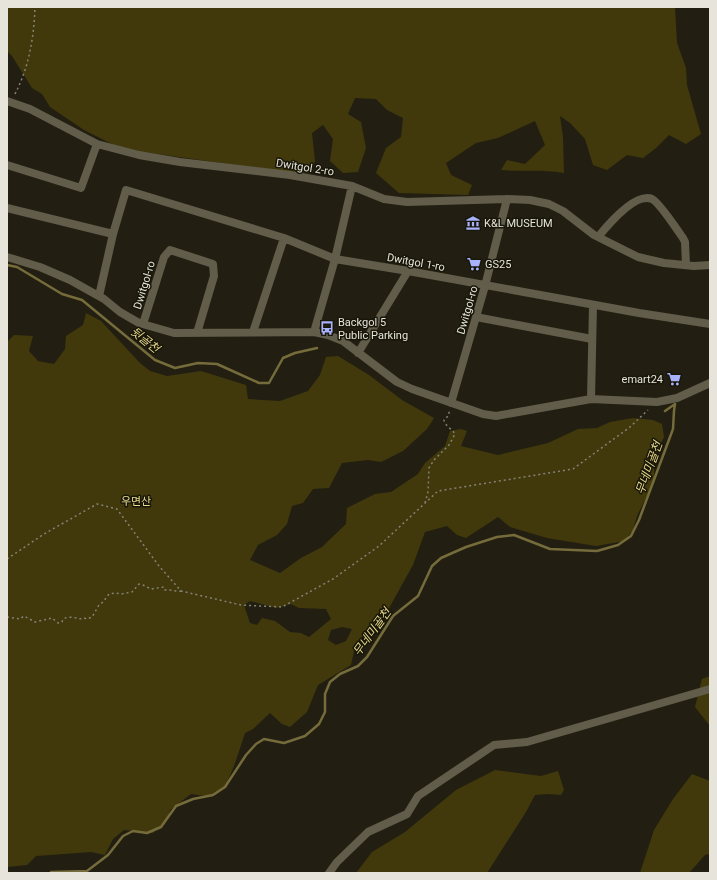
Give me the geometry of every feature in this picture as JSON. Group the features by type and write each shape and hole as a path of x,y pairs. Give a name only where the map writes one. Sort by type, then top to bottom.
{"street":[{"name":"Dwitgol 2-ro","path":"8,102 30,109 97,144 139,155 173,161 290,175 352,186 384,199 407,202 507,199 530,200 549,204 563,211 598,237 638,257 664,263 710,265"},
{"path":"7,165 81,188 97,144"},
{"path":"314,332 336,259 352,186"},
{"name":"Dwitgol 1-ro","path":"113,234 126,190 284,238 336,259 593,305 710,324"},
{"path":"598,237 612,221 635,202 642,198 651,199 660,207 683,238 685,242 686,265"},
{"name":"Dwitgol-ro","path":"450,402 485,286 507,199"},
{"path":"7,208 113,234 99,296"},
{"path":"253,332 284,238"},
{"name":"Dwitgol-ro","path":"143,324 164,258 170,250 213,264 214,276 197,332"},
{"name":"Dwitgol-ro","path":"7,257 70,280 104,299 120,312 139,324 174,333 314,332 328,335 343,341 397,382 412,389 483,414 496,416 591,399 657,402 677,398 710,383"},
{"path":"358,353 408,271"},
{"path":"591,399 593,305"},
{"path":"476,317 592,338"},
{"path":"329,873 337,862 368,832 407,814 418,796 494,745 527,742 710,689"}],"path":[{"path":"8,102 16,93 30,54 35,7"},
{"path":"425,503 428,492 429,468 434,460 449,445 455,434 453,430 444,424 444,420 449,415 450,402"},
{"path":"7,617 20,619 24,616 37,622 52,618 58,623 62,622 63,618 70,616 87,620 92,617 99,605 104,602 109,594 115,592 121,594 132,592 139,584 143,584 151,589 164,587 165,590 169,589 181,591 241,605 282,607 333,579 379,546 438,491 573,469 630,427 657,402"},
{"path":"7,559 44,534 97,504 117,509 159,566 181,591"}],"green space":[{"path":"7,7 675,7 677,43 686,68 687,85 701,134 686,144 669,135 643,158 627,155 607,170 593,165 585,139 570,123 560,116 563,137 564,173 548,171 501,170 507,160 525,164 545,145 535,121 498,138 476,143 446,163 451,175 472,185 468,195 399,193 376,173 386,148 401,137 403,118 387,110 376,99 355,98 348,114 361,122 366,148 358,172 343,173 330,161 333,139 323,125 312,133 315,161 310,173 283,172 130,150 116,146 84,130 50,107 42,94 32,88 12,56 7,51"},
{"name":"우면산","path":"86,313 101,321 140,363 150,371 167,376 201,371 246,385 248,399 280,401 308,391 320,375 326,357 338,356 369,375 402,400 434,418 427,429 403,451 381,462 368,460 342,463 329,488 313,489 303,503 292,506 287,524 277,535 258,545 250,560 280,573 301,558 322,547 346,524 347,508 375,494 391,492 418,474 425,463 445,446 450,431 461,429 467,431 461,446 498,455 548,443 578,429 597,428 610,422 633,418 653,420 662,424 664,437 654,458 654,481 637,516 633,530 625,541 596,546 547,538 510,527 498,517 466,538 457,535 447,526 425,532 413,565 378,628 365,632 354,651 351,665 318,685 307,712 290,727 282,724 270,713 253,729 245,733 230,777 221,791 216,794 203,796 191,794 170,810 168,819 153,833 124,830 113,839 105,855 91,852 36,856 27,865 7,867 7,342 14,335 33,336 29,351 38,361 54,364 65,349 66,336 83,325","holes":["250,601 276,608 291,604 299,608 326,609 331,619 309,637 301,633 290,632 275,621 262,618 257,625 250,623 244,605","342,627 352,629 346,641 336,645 328,640 331,630"]},
{"path":"710,676 710,726 695,707 702,679"},
{"path":"495,770 541,776 558,771 564,790 561,795 535,795 526,812 487,873 356,873 372,852 405,832 456,790"},
{"path":"692,774 710,781 710,854 705,855 689,873 640,873 654,830 673,799"}],"waterway":[{"name":"뒷골천","path":"7,265 17,267 62,294 82,300 155,360 175,368 198,363 217,364 259,383 269,383 283,358 295,353 317,348"},
{"name":"뒷골천","path":"665,411 675,404"},
{"name":"무네미골천","path":"51,872 87,871 108,855 123,836 133,831 147,833 161,827 176,806 193,799 213,795 225,787 246,755 256,744 264,739 284,743 305,736 319,724 325,712 325,694 330,682 340,674 358,666 367,657 393,616 418,596 432,566 441,558 466,547 497,537 514,535 550,549 597,551 618,545 631,536 639,520 673,429 675,404"}],"place":[{"name":"K&L MUSEUM","path":"473,223"},
{"name":"GS25","path":"474,264"},
{"name":"Backgol 5 Public Parking","path":"327,328"},
{"name":"emart24","path":"674,379"}]}
